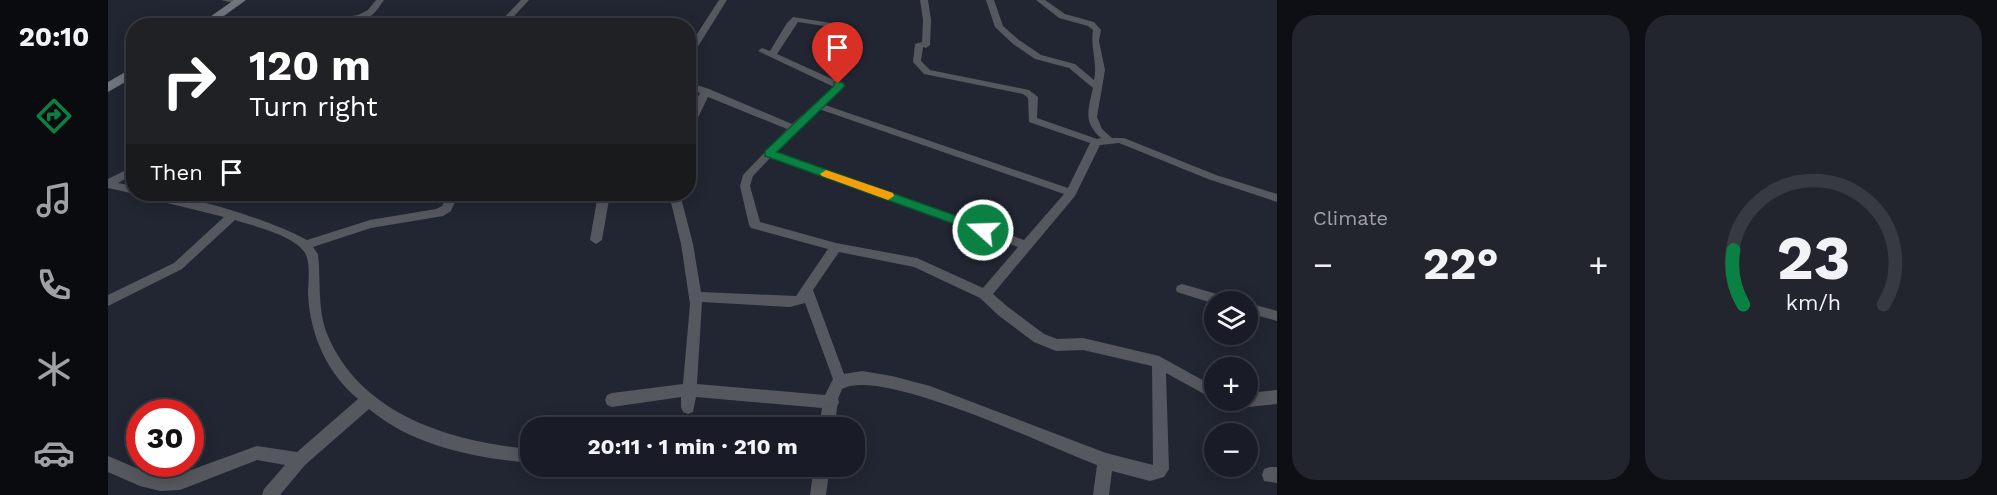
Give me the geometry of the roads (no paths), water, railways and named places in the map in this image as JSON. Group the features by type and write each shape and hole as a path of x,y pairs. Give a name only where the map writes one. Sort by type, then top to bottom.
{"street":[{"path":"225,0 240,1"},
{"path":"352,18 370,12 380,0"},
{"path":"508,18 525,0"},
{"path":"696,43 723,0"},
{"path":"924,0 927,20 917,62 927,72 1026,92 1033,97 1032,120 1139,148 1212,177 1277,198"},
{"path":"990,0 999,27 1016,42 1038,57 1072,66 1098,88"},
{"path":"1040,0 1062,16 1091,24 1096,30 1095,41 1101,70 1092,117 1098,130 1108,141"},
{"path":"214,18 240,1"},
{"path":"850,28 796,19 767,53 839,85 793,128 748,176 745,186 755,225 836,248 917,263 987,297 1003,312 1039,338 1056,345 1083,344 1159,362 1204,388"},
{"path":"108,88 126,76"},
{"path":"696,88 793,128"},
{"path":"696,112 706,91"},
{"path":"819,106 1071,192"},
{"path":"987,297 1026,245 1071,192 1108,141"},
{"path":"769,153 1026,245"},
{"path":"108,184 126,174"},
{"path":"108,184 126,188"},
{"path":"174,201 233,216 288,234 307,245 312,254 315,305 321,336 339,366 368,400 426,435 495,455 520,456"},
{"path":"307,245 370,224 439,213 447,208 450,201"},
{"path":"596,240 603,201"},
{"path":"676,201 687,244 696,297 688,407"},
{"path":"108,302 178,266 233,216"},
{"path":"696,297 790,302 800,300 836,248"},
{"path":"1182,289 1204,296"},
{"path":"807,292 837,374"},
{"path":"1258,311 1277,316"},
{"path":"829,417 834,387 841,381 852,378 871,379 963,403 1105,461 1150,473 1158,472 1161,469 1159,362"},
{"path":"612,400 688,390 832,402"},
{"path":"1258,399 1277,397"},
{"path":"270,495 299,460 368,400"},
{"path":"108,464 140,478 160,483 180,482 257,453 299,460"},
{"path":"1101,495 1105,461"},
{"path":"818,495 820,477"}]}
